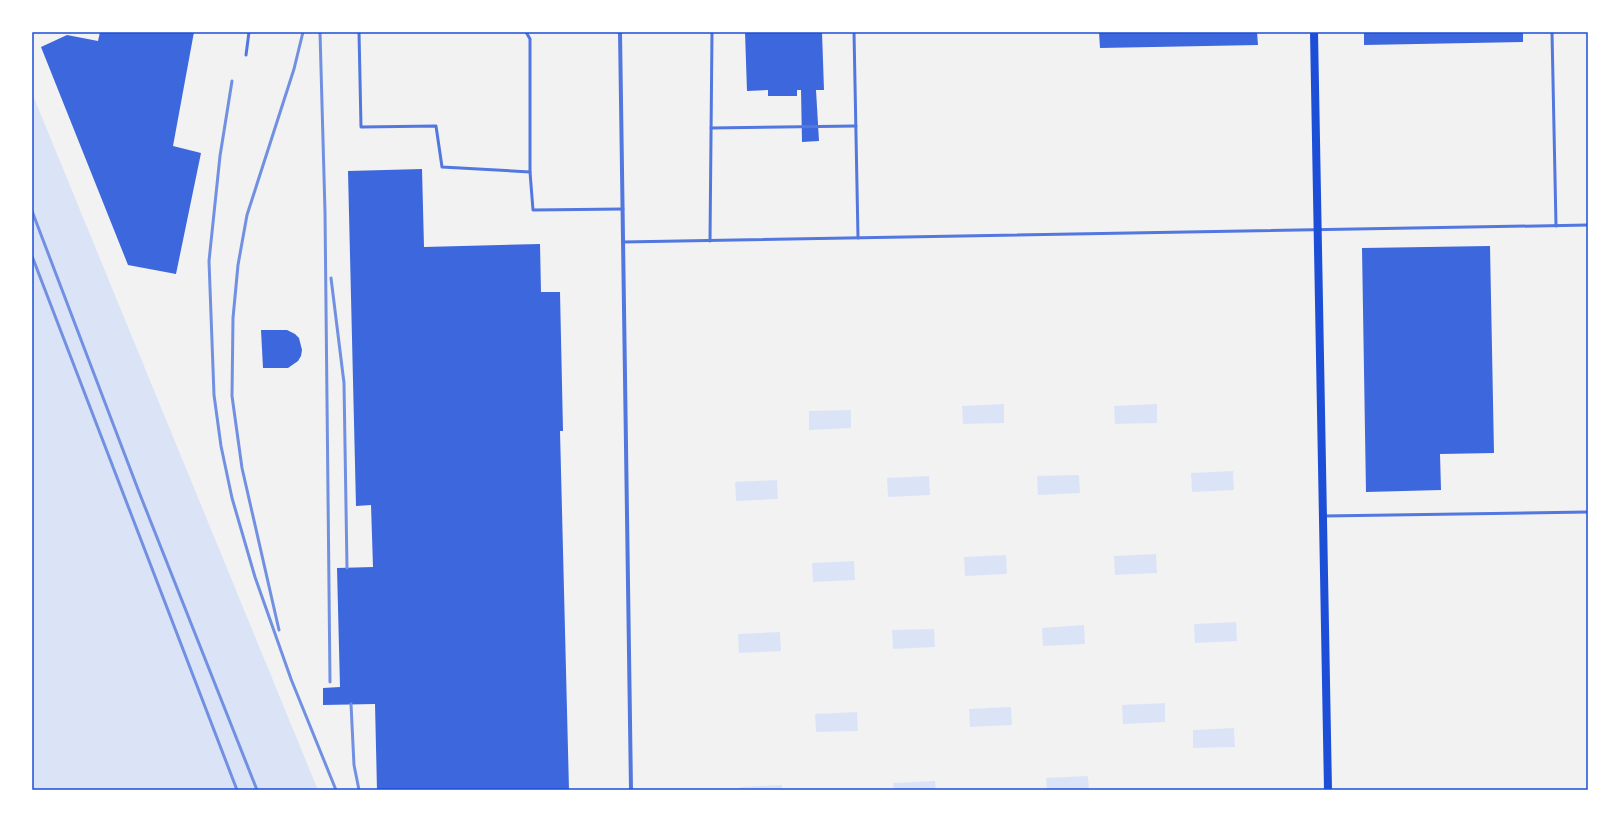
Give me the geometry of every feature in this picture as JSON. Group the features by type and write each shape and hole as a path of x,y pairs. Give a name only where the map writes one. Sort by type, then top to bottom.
{"main road":[{"path":"1314,32 1328,790"}],"street":[{"path":"620,32 631,790"}],"lane":[{"path":"246,55 248,32"},
{"path":"359,32 361,127 436,126 442,168 530,172"},
{"path":"526,32 530,38 530,172 533,210 623,209"},
{"path":"710,241 712,32"},
{"path":"854,32 858,238"},
{"path":"1552,32 1556,226"},
{"path":"711,128 856,126"},
{"path":"623,242 1318,231 1588,225"},
{"path":"1323,516 1588,512"}],"shaded area":[{"path":"32,93 318,790 32,790"},
{"path":"1004,404 1004,423 963,424 962,406"},
{"path":"1157,404 1157,423 1115,424 1114,406"},
{"path":"851,410 851,428 809,430 809,411"},
{"path":"1233,471 1234,490 1192,492 1191,473"},
{"path":"1079,475 1080,493 1038,495 1037,476"},
{"path":"929,476 930,495 888,497 887,478"},
{"path":"777,480 778,499 736,501 735,482"},
{"path":"1156,554 1157,573 1115,575 1114,556"},
{"path":"1006,555 1007,574 965,576 964,557"},
{"path":"854,561 855,580 813,582 812,563"},
{"path":"1236,622 1237,641 1195,643 1194,624"},
{"path":"1084,625 1085,644 1043,646 1042,628"},
{"path":"934,629 935,647 893,649 892,630"},
{"path":"780,632 781,651 739,653 738,634"},
{"path":"1165,703 1165,722 1123,724 1122,705"},
{"path":"1011,707 1012,725 970,727 969,709"},
{"path":"857,712 858,731 816,732 815,714"},
{"path":"1234,728 1235,747 1193,748 1193,730"},
{"path":"1088,776 1089,790 1047,790 1046,778"},
{"path":"935,781 936,790 894,790 893,783"},
{"path":"782,785 782,790 740,790 740,787"}],"building":[{"path":"100,32 194,32 173,146 201,153 176,274 128,265 41,47 67,35 98,41"},
{"path":"745,32 822,32 824,90 816,90 819,141 802,142 801,90 797,90 797,96 768,96 768,90 747,91"},
{"path":"1099,32 1257,32 1258,45 1100,48"},
{"path":"1364,32 1523,32 1523,42 1364,45"},
{"path":"422,169 424,247 540,244 541,292 560,292 563,431 560,431 569,790 377,790 375,704 323,705 323,688 340,687 337,568 373,567 371,505 356,506 348,171"},
{"path":"1490,246 1494,453 1440,454 1441,490 1366,492 1362,248"},
{"path":"261,330 287,330 295,334 299,338 302,350 298,361 288,368 263,368"}],"railway":[{"path":"279,630 242,468 232,396 233,318 238,265 247,215 294,69 303,32"},
{"path":"320,32 325,212 330,682"},
{"path":"232,81 220,156 209,261 214,395 221,446 232,498 255,577 291,679 336,790"},
{"path":"32,211 139,492 257,790"},
{"path":"32,256 237,790"},
{"path":"331,278 344,383 347,568"},
{"path":"351,704 354,765 359,790"}]}
